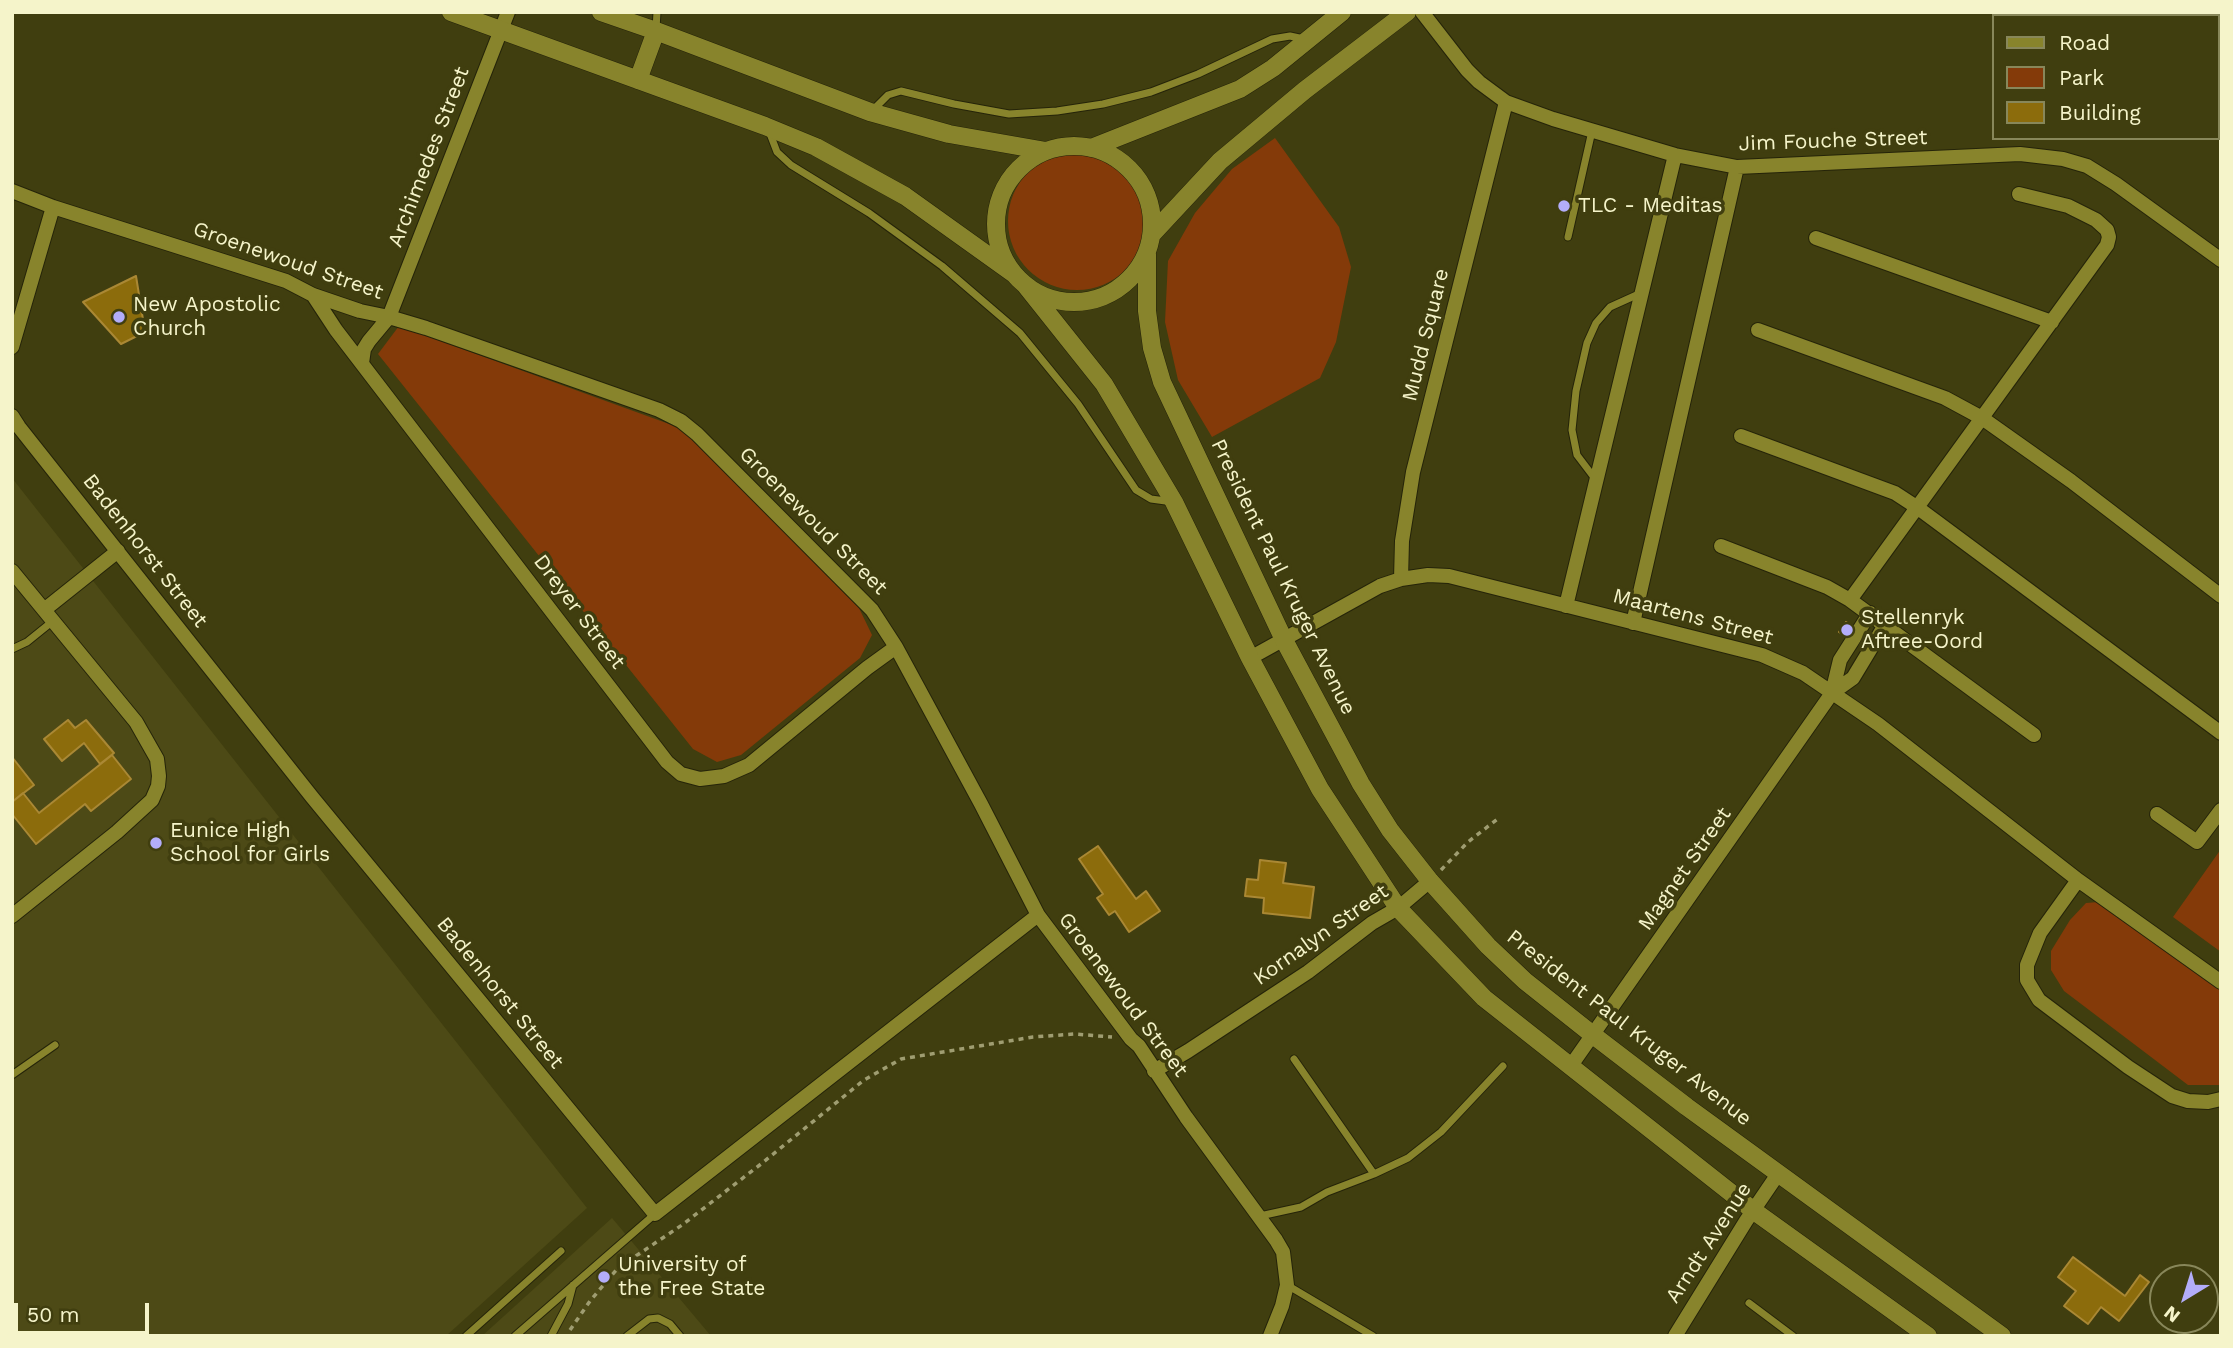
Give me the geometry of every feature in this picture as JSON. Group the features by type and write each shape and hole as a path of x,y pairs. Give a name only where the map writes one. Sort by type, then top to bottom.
{"street":[{"path":"451,12 816,147 905,196 1020,280 1052,300 1080,303 1108,295 1132,279 1147,254 1153,233 1151,207 1142,183 1124,163 1102,151 1076,146 1046,151 950,134 870,112 601,12"},
{"name":"Archimedes Street","path":"362,363 364,349 390,317 508,12"},
{"path":"1091,148 1240,89 1273,68 1342,12"},
{"path":"1153,233 1220,161 1305,90 1407,12"},
{"name":"Jim Fouche Street","path":"1422,12 1467,70 1506,102 1553,119 1675,155 1737,167 2020,154 2063,159 2087,166 2116,184 2221,260"},
{"path":"638,80 656,31"},
{"name":"Mudd Square","path":"1401,579 1402,541 1413,472 1506,102"},
{"path":"1046,151 1025,163 1008,181 998,204 996,229 1001,253 1104,384 1174,502 1251,659 1320,789 1398,908 1483,998 1754,1210 1928,1336"},
{"path":"1566,606 1675,155"},
{"path":"1633,623 1737,167"},
{"name":"Groenewoud Street","path":"12,191 286,281 313,295 360,311 390,317 659,410 681,421 697,434 862,597 896,647 1038,915 1139,1046 1283,1252 1287,1285 1270,1336"},
{"path":"1850,600 2107,245 2109,237 2106,230 2096,220 2068,206 2019,194"},
{"path":"12,347 53,206"},
{"path":"1816,238 2052,322"},
{"name":"President Paul Kruger Avenue","path":"1147,254 1147,311 1152,348 1162,382 1284,640 1361,784 1390,831 1430,881 1497,955 1525,981 1592,1035 1778,1174 2002,1336"},
{"name":"Dreyer Street","path":"313,295 667,762 681,774 700,779 724,776 748,765 896,647"},
{"path":"1758,330 1945,398 1982,418 2071,481 2221,596"},
{"name":"Badenhorst Street","path":"12,416 312,797 655,1214"},
{"path":"1741,436 1895,493 1919,508 2221,733"},
{"path":"1721,546 1826,587 1850,600 2034,735"},
{"path":"49,616 118,551"},
{"path":"12,571 136,722 157,759 159,776 152,800 117,832 12,916"},
{"name":"Maartens Street","path":"1251,659 1380,586 1401,579 1428,575 1449,576 1762,655 1803,673 1878,724 2078,880 2221,982"},
{"path":"1832,693 1840,660 1870,613"},
{"path":"1832,693 1853,678 1885,625"},
{"name":"Dreyer Street","path":"867,668 884,628"},
{"name":"Magnet Street","path":"1570,1067 1832,693"},
{"path":"2157,814 2197,842 2221,810"},
{"path":"2078,880 2040,933 2027,965 2027,980 2039,1000 2128,1068 2172,1096 2188,1101 2208,1102 2221,1099"},
{"name":"Kornalyn Street","path":"1154,1071 1308,972 1372,923 1398,908 1430,881"},
{"path":"655,1214 1038,915"},
{"name":"Arndt Avenue","path":"1675,1336 1778,1174"}],"lane":[{"path":"656,31 657,12"},
{"path":"870,112 888,95 901,91 1009,114 1103,104 1151,92 1198,74 1272,39 1290,36 1310,40"},
{"path":"765,126 777,152 792,165 869,213 942,266 1020,333 1078,404 1136,490 1151,499 1174,502"},
{"path":"1568,237 1592,130"},
{"path":"1597,481 1577,455 1572,430 1576,391 1587,343 1596,323 1610,307 1642,293"},
{"path":"12,649 27,642 49,616"},
{"path":"12,1076 55,1045"},
{"path":"1294,1059 1374,1174"},
{"path":"1260,1216 1301,1207 1327,1192 1408,1158 1441,1132 1503,1066"},
{"path":"515,1336 655,1214"},
{"path":"466,1336 561,1251"},
{"path":"551,1336 568,1304 573,1284"},
{"path":"1287,1285 1373,1336"},
{"path":"1749,1303 1793,1336"},
{"path":"627,1336 649,1319 657,1318 670,1324 680,1336"}],"path":[{"path":"1430,881 1468,842 1500,817"},
{"path":"566,1336 590,1301 618,1268 682,1225 864,1080 901,1059 1033,1037 1074,1034 1131,1039"}],"shaded area":[{"name":"Eunice High School for Girls","path":"12,478 587,1208 446,1336 12,1336"},
{"name":"University of the Free State","path":"612,1218 711,1336 482,1336"}],"green space":[{"path":"1275,138 1339,227 1351,267 1336,342 1320,378 1212,437 1178,380 1165,322 1168,261 1195,213 1232,169"},
{"path":"1077,152 1104,157 1126,172 1141,194 1146,221 1141,248 1126,270 1104,285 1077,290 1050,285 1028,270 1013,248 1008,221 1013,194 1028,172 1050,157"},
{"path":"399,326 683,429 859,608 872,635 860,658 741,755 717,762 693,749 378,354"},
{"path":"2221,849 2221,952 2173,917"},
{"path":"2112,901 2221,983 2219,1085 2188,1085 2064,991 2051,970 2051,951 2070,920 2086,903"}],"building":[{"name":"New Apostolic Church","path":"136,276 145,332 121,344 83,302"},
{"name":"Stellenryk Aftree-Oord","path":"1846,622 1855,628 1848,638 1839,632"},
{"path":"68,720 75,728 86,720 114,753 100,764 84,743 62,761 44,739"},
{"path":"112,755 131,779 91,811 85,804 36,844 12,814 12,802 23,793 39,813"},
{"path":"12,757 34,785 12,802"},
{"path":"1098,846 1136,899 1146,891 1160,911 1129,932 1115,911 1109,915 1097,898 1103,894 1079,859"},
{"path":"1260,860 1286,863 1283,883 1314,887 1310,918 1263,913 1264,898 1245,896 1247,879 1258,880"},
{"path":"2073,1257 2125,1296 2140,1275 2149,1282 2119,1321 2101,1307 2088,1324 2064,1306 2076,1291 2058,1277"}],"place":[{"name":"TLC - Meditas","path":"1564,206"},
{"name":"New Apostolic Church","path":"119,317"},
{"name":"Stellenryk Aftree-Oord","path":"1847,630"},
{"name":"Eunice High School for Girls","path":"156,843"},
{"name":"University of the Free State","path":"604,1277"}]}
